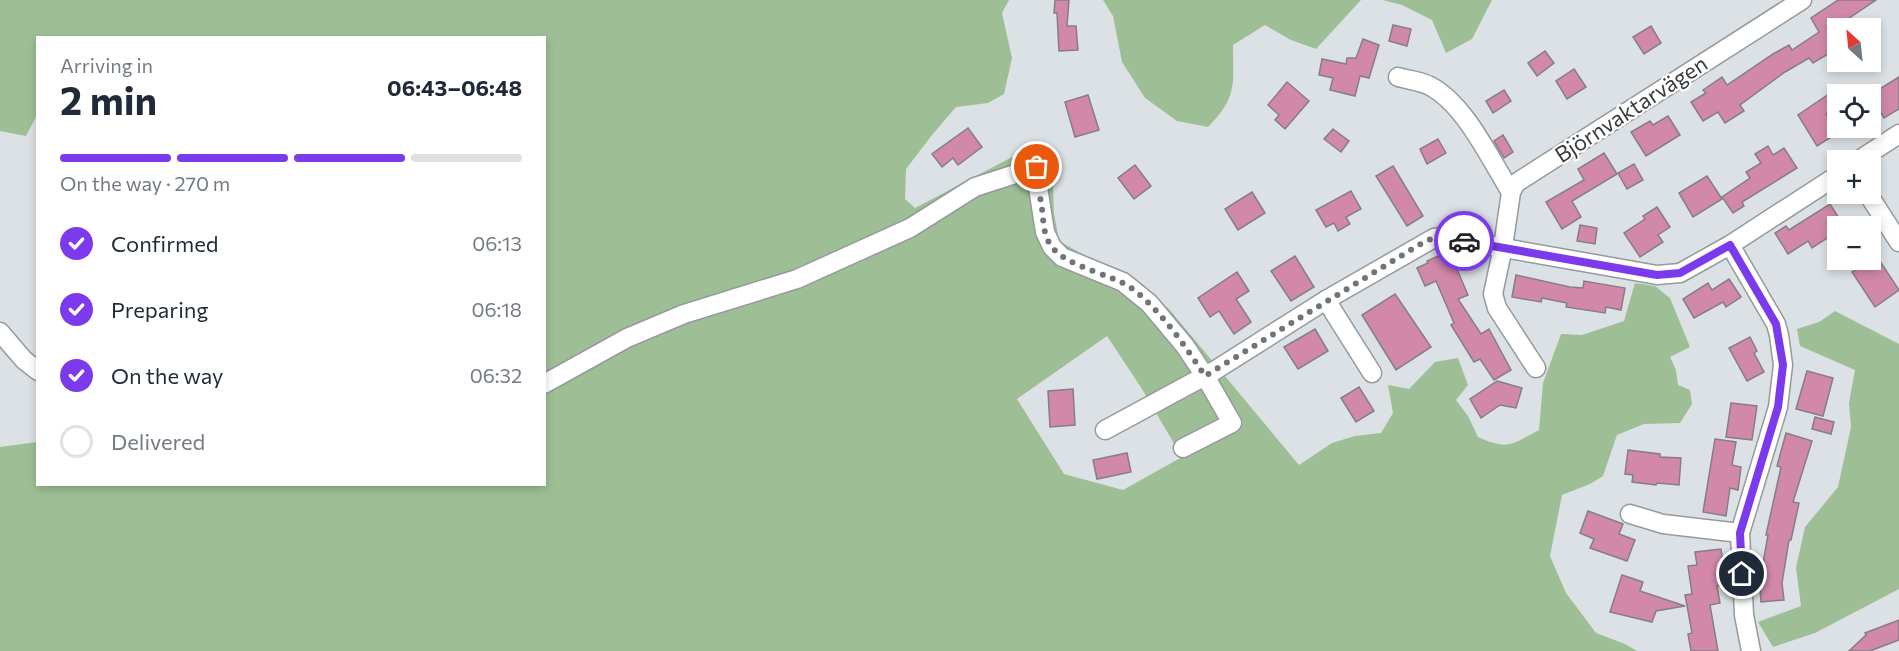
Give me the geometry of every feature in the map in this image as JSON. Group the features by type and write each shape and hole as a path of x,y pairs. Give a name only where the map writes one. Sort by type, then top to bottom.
{"street":[{"name":"Björnvaktarvägen","path":"1511,192 1516,183 1802,0"},
{"path":"1398,77 1429,86 1445,96 1460,110 1511,192 1503,248 1493,294 1497,308 1536,368"},
{"path":"1874,150 1899,134"},
{"path":"546,383 627,338 684,314 797,279 910,228 975,187 1037,167 1037,182 1045,232 1052,247 1062,257 1112,277 1135,290 1149,303 1185,346 1232,423 1183,448"},
{"path":"1105,430 1205,376 1326,300 1434,238 1441,237 1657,275 1680,273 1730,245 1827,182"},
{"path":"1874,204 1899,242"},
{"path":"1730,245 1776,324 1783,365 1778,407 1740,533 1744,615 1751,651"},
{"path":"1326,300 1372,373"},
{"path":"0,332 24,360 36,369"},
{"path":"1630,514 1663,524 1740,533"}],"green space":[{"path":"0,0 1009,0 1002,13 1012,58 1004,94 988,103 956,107 906,169 905,199 915,208 1035,145 1052,157 1054,213 1059,241 1098,263 1126,273 1169,309 1299,465 1332,443 1355,436 1381,433 1393,413 1388,385 1409,389 1435,362 1458,358 1468,385 1456,400 1468,416 1478,437 1504,445 1516,442 1539,430 1543,383 1561,334 1582,335 1624,321 1635,283 1655,286 1670,298 1690,347 1670,357 1676,370 1678,385 1690,390 1692,404 1680,423 1644,424 1617,435 1603,476 1562,495 1550,556 1566,593 1596,633 1637,651 0,651 0,447 36,442 36,486 546,486 546,36 36,36 36,117 26,136 0,131","holes":["1107,336 1142,389 1182,457 1123,490 1064,474 1017,399"]},
{"path":"1103,0 1361,0 1316,49 1291,40 1265,25 1233,45 1232,89 1225,107 1208,127 1177,121 1145,98 1122,62 1113,16"},
{"path":"1383,0 1492,0 1472,39 1446,53 1432,20 1402,5"},
{"path":"1835,311 1899,344 1899,589 1815,633 1773,647 1758,622 1801,606 1796,568 1805,527 1838,487 1851,427 1849,403 1855,370 1800,346 1797,329 1819,322"}],"building":[{"path":"1055,0 1069,0 1067,26 1076,26 1078,50 1059,51 1057,13 1054,13"},
{"path":"1838,0 1876,0 1849,18 1827,18 1827,55 1813,63 1809,58 1785,72 1740,105 1744,111 1725,123 1718,112 1703,121 1691,102 1706,93 1703,90 1722,77 1727,85 1773,54 1789,45 1792,50 1819,32 1811,18"},
{"path":"1393,25 1411,29 1407,46 1389,41"},
{"path":"1651,26 1661,43 1644,54 1633,37"},
{"path":"1363,39 1379,45 1369,78 1360,76 1355,96 1330,90 1333,78 1319,75 1322,59 1346,64 1347,58 1356,58"},
{"path":"1545,51 1554,63 1537,76 1528,63"},
{"path":"1574,69 1586,87 1567,99 1556,81"},
{"path":"1899,77 1899,109 1884,118 1881,113 1881,88"},
{"path":"1287,82 1309,101 1285,129 1275,120 1279,115 1268,105"},
{"path":"1504,90 1511,101 1493,113 1486,101"},
{"path":"1088,95 1099,130 1075,137 1065,102"},
{"path":"1827,95 1827,138 1830,138 1817,146 1798,115"},
{"path":"1668,116 1680,135 1646,156 1631,132 1650,121 1653,125"},
{"path":"968,128 982,147 958,165 953,158 942,167 932,154"},
{"path":"1333,129 1349,141 1341,152 1324,139"},
{"path":"1503,135 1513,152 1504,158 1494,141"},
{"path":"1438,139 1446,153 1427,164 1420,149"},
{"path":"1768,146 1773,155 1784,148 1797,168 1742,202 1744,206 1733,213 1722,197 1750,178 1746,172 1761,163 1755,154"},
{"path":"1604,153 1617,174 1572,201 1581,217 1562,229 1546,202 1584,180 1578,169"},
{"path":"1634,164 1643,180 1627,189 1618,173"},
{"path":"1135,165 1151,186 1134,199 1118,178"},
{"path":"1393,166 1423,216 1407,226 1376,176"},
{"path":"1707,176 1722,199 1693,217 1679,193"},
{"path":"1351,191 1361,209 1346,217 1350,224 1338,231 1334,223 1326,227 1316,210"},
{"path":"1252,192 1265,213 1238,230 1225,209"},
{"path":"1830,204 1838,216 1827,216 1827,238 1812,248 1808,241 1788,254 1775,233 1786,226 1789,230"},
{"path":"1657,207 1670,227 1658,235 1663,242 1640,257 1624,233 1645,219 1643,216"},
{"path":"1580,225 1597,228 1595,244 1577,241"},
{"path":"1445,253 1446,255 1450,253 1468,295 1458,299 1481,334 1489,329 1511,370 1494,380 1480,359 1474,362 1451,325 1454,323 1436,281 1425,286 1417,268"},
{"path":"1295,256 1314,287 1291,301 1271,271"},
{"path":"1881,263 1899,290 1875,307 1852,272 1881,270"},
{"path":"1237,272 1249,291 1236,299 1251,322 1234,334 1219,311 1210,317 1198,298"},
{"path":"1516,275 1570,287 1583,288 1584,281 1625,288 1621,310 1606,307 1605,313 1566,307 1567,303 1542,298 1541,302 1512,297"},
{"path":"1729,279 1741,297 1726,307 1723,302 1694,318 1683,299 1708,283 1712,290"},
{"path":"1395,294 1431,347 1396,370 1362,315"},
{"path":"1315,329 1328,351 1298,369 1284,347"},
{"path":"1750,337 1757,351 1754,353 1764,372 1747,381 1729,348"},
{"path":"1807,371 1833,378 1823,416 1796,409"},
{"path":"1497,381 1522,388 1516,408 1500,405 1481,418 1470,399"},
{"path":"1359,387 1374,411 1356,422 1341,398"},
{"path":"1073,389 1075,425 1050,427 1048,391"},
{"path":"1731,403 1757,406 1752,440 1726,437"},
{"path":"1815,417 1834,422 1831,434 1812,429"},
{"path":"1786,433 1812,441 1793,502 1799,503 1791,540 1789,540 1782,583 1784,600 1761,602 1759,575 1761,575 1768,535 1766,535 1781,467 1777,466"},
{"path":"1715,439 1736,442 1732,465 1741,467 1738,490 1730,488 1726,516 1703,512"},
{"path":"1628,450 1660,454 1660,457 1681,458 1679,485 1632,482 1633,475 1625,474"},
{"path":"1127,453 1131,472 1097,479 1093,460"},
{"path":"1588,511 1623,524 1619,534 1635,540 1627,561 1590,548 1594,539 1580,533"},
{"path":"1721,549 1726,584 1717,586 1720,603 1710,605 1718,651 1691,651 1688,634 1692,633 1685,595 1692,594 1688,566 1697,565 1695,552"},
{"path":"1622,575 1643,582 1640,591 1685,606 1656,611 1652,622 1610,612"},
{"path":"1899,620 1899,640 1870,651 1849,651 1866,635 1865,633"}],"way so far":[{"path":"1037,167 1037,182 1045,232 1052,247 1062,257 1112,277 1135,290 1185,346 1205,376 1427,240 1441,237 1464,241"}],"route":[{"path":"1464,241 1657,275 1680,273 1730,245 1776,324 1783,365 1778,407 1740,533 1742,574"}]}
